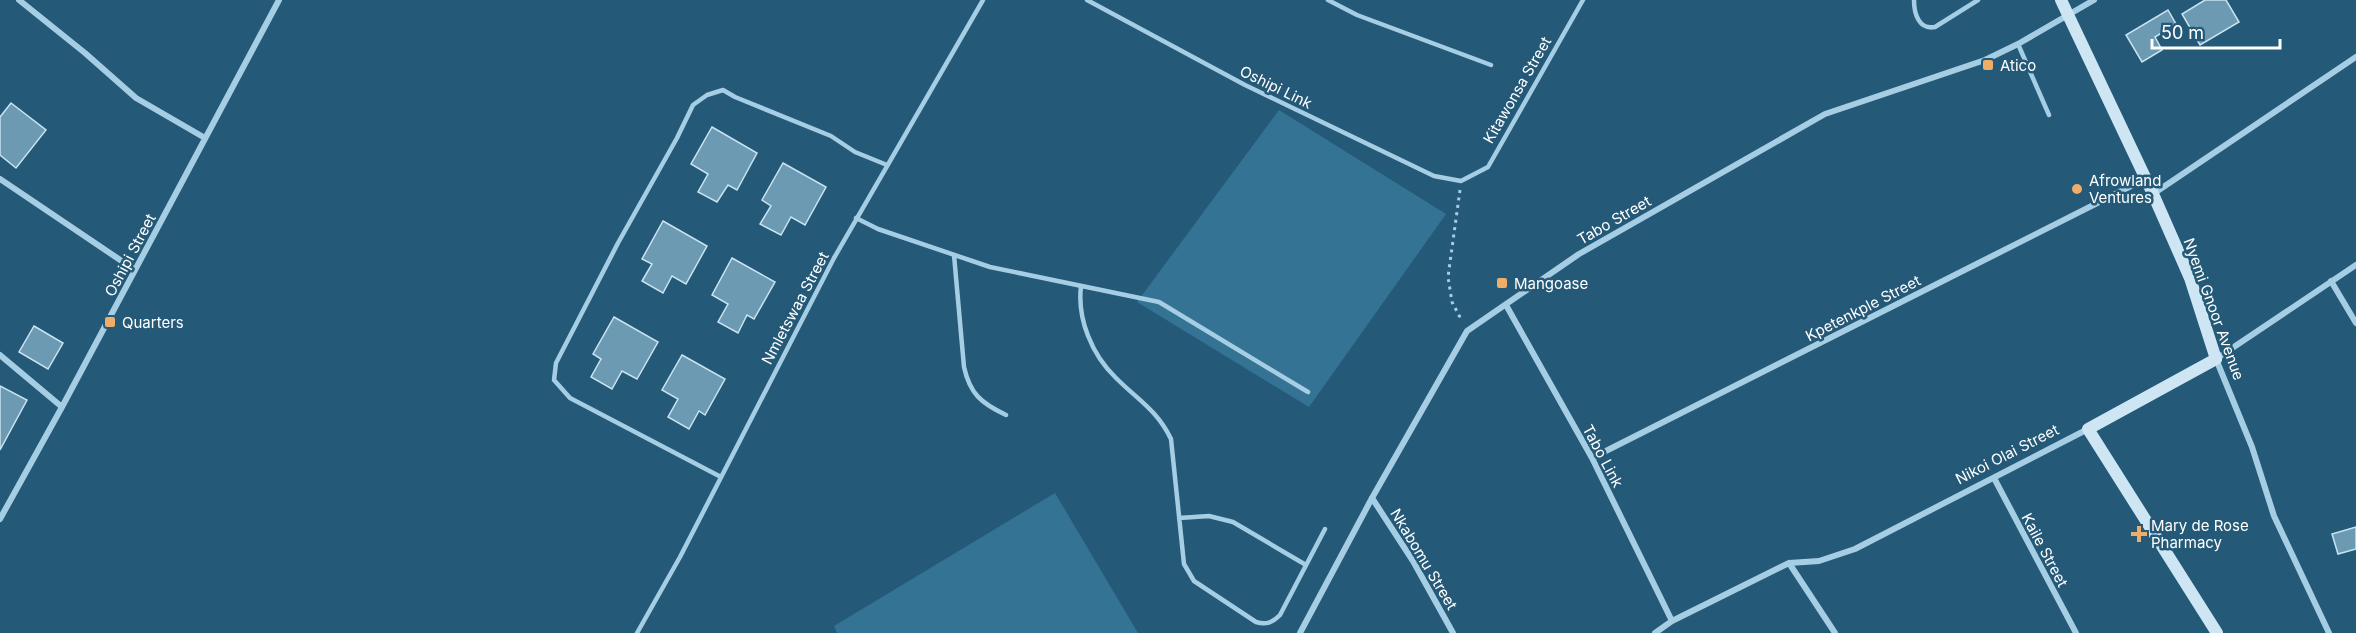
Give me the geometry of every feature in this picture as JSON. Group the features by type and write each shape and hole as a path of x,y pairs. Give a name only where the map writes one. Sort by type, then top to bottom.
{"street":[{"path":"19,0 136,98 205,138"},
{"name":"Oshipi Street","path":"0,519 62,408 279,0"},
{"name":"Nyemi Gnoor Avenue","path":"2061,0 2190,278 2216,359 2252,447 2274,516 2329,633"},
{"name":"Tabo Street","path":"1300,633 1372,498 1467,331 1579,254 1825,114 1985,60 2069,16 2094,0"},
{"path":"2153,194 2356,57"},
{"path":"0,179 135,270"},
{"name":"Kpetenkple Street","path":"1592,458 2146,179"},
{"name":"Nikoi Olai Street","path":"1655,633 1672,621 1789,563 1819,561 1855,549 2088,429 2216,359 2356,264"},
{"path":"2331,280 2356,323"},
{"name":"Tabo Link","path":"1506,305 1592,458 1672,621"},
{"path":"0,355 62,408"},
{"path":"2088,429 2217,633"},
{"name":"Kaile Street","path":"1994,478 2076,633"},
{"name":"Nkabomu Street","path":"1372,498 1413,561 1454,633"},
{"path":"1789,563 1835,633"}],"lane":[{"name":"Nmletswaa Street","path":"637,633 680,557 856,218 983,0"},
{"name":"Oshipi Link","path":"1087,0 1276,100 1434,176 1461,181"},
{"path":"1328,0 1358,15 1491,65"},
{"name":"Kitawonsa Street","path":"1461,181 1488,166 1582,0"},
{"path":"1914,0 1914,9 1921,24 1928,28 1935,27 1978,0"},
{"path":"2018,44 2049,115"},
{"path":"721,477 570,398 554,380 556,363 641,198 677,138 693,105 707,95 723,90 831,136 855,152 886,165"},
{"path":"856,218 878,229 990,267 1159,302 1308,392"},
{"path":"954,255 967,384 979,399 1005,415"},
{"path":"1081,286 1079,300 1084,326 1104,365 1162,421 1171,439 1186,570 1194,581 1256,622 1267,624 1273,622 1280,615 1325,529"},
{"path":"1179,518 1209,516 1233,522 1306,565"}],"path":[{"path":"1461,181 1448,277 1452,302 1467,331"}],"shaded area":[{"path":"1279,110 1446,214 1309,407 1137,302"},
{"path":"1055,493 1138,633 837,633 834,626"}],"building":[{"path":"2205,0 2226,0 2239,22 2200,45 2182,14"},
{"path":"2168,10 2176,24 2155,37 2162,50 2142,62 2126,35"},
{"path":"11,103 46,130 16,168 0,155 0,117"},
{"path":"712,127 757,153 737,190 728,185 717,202 698,192 708,174 691,164"},
{"path":"783,163 826,187 805,225 791,217 781,235 760,224 771,206 762,200"},
{"path":"663,221 707,246 686,284 672,276 663,293 642,281 652,264 642,259"},
{"path":"732,258 775,282 754,319 747,315 738,333 718,322 728,304 712,295"},
{"path":"614,317 658,342 637,379 622,371 612,389 591,377 601,359 593,354"},
{"path":"34,326 63,343 48,369 19,352"},
{"path":"682,355 725,379 705,415 699,411 689,429 668,417 678,399 662,390"},
{"path":"0,386 27,400 0,450"},
{"path":"2356,527 2356,549 2338,554 2332,534"}],"place":[{"name":"Atico","path":"1988,65"},
{"name":"Afrowland Ventures","path":"2077,189"},
{"name":"Mangoase","path":"1502,283"},
{"name":"Quarters","path":"110,322"},
{"name":"Mary de Rose Pharmacy","path":"2139,534"}]}
